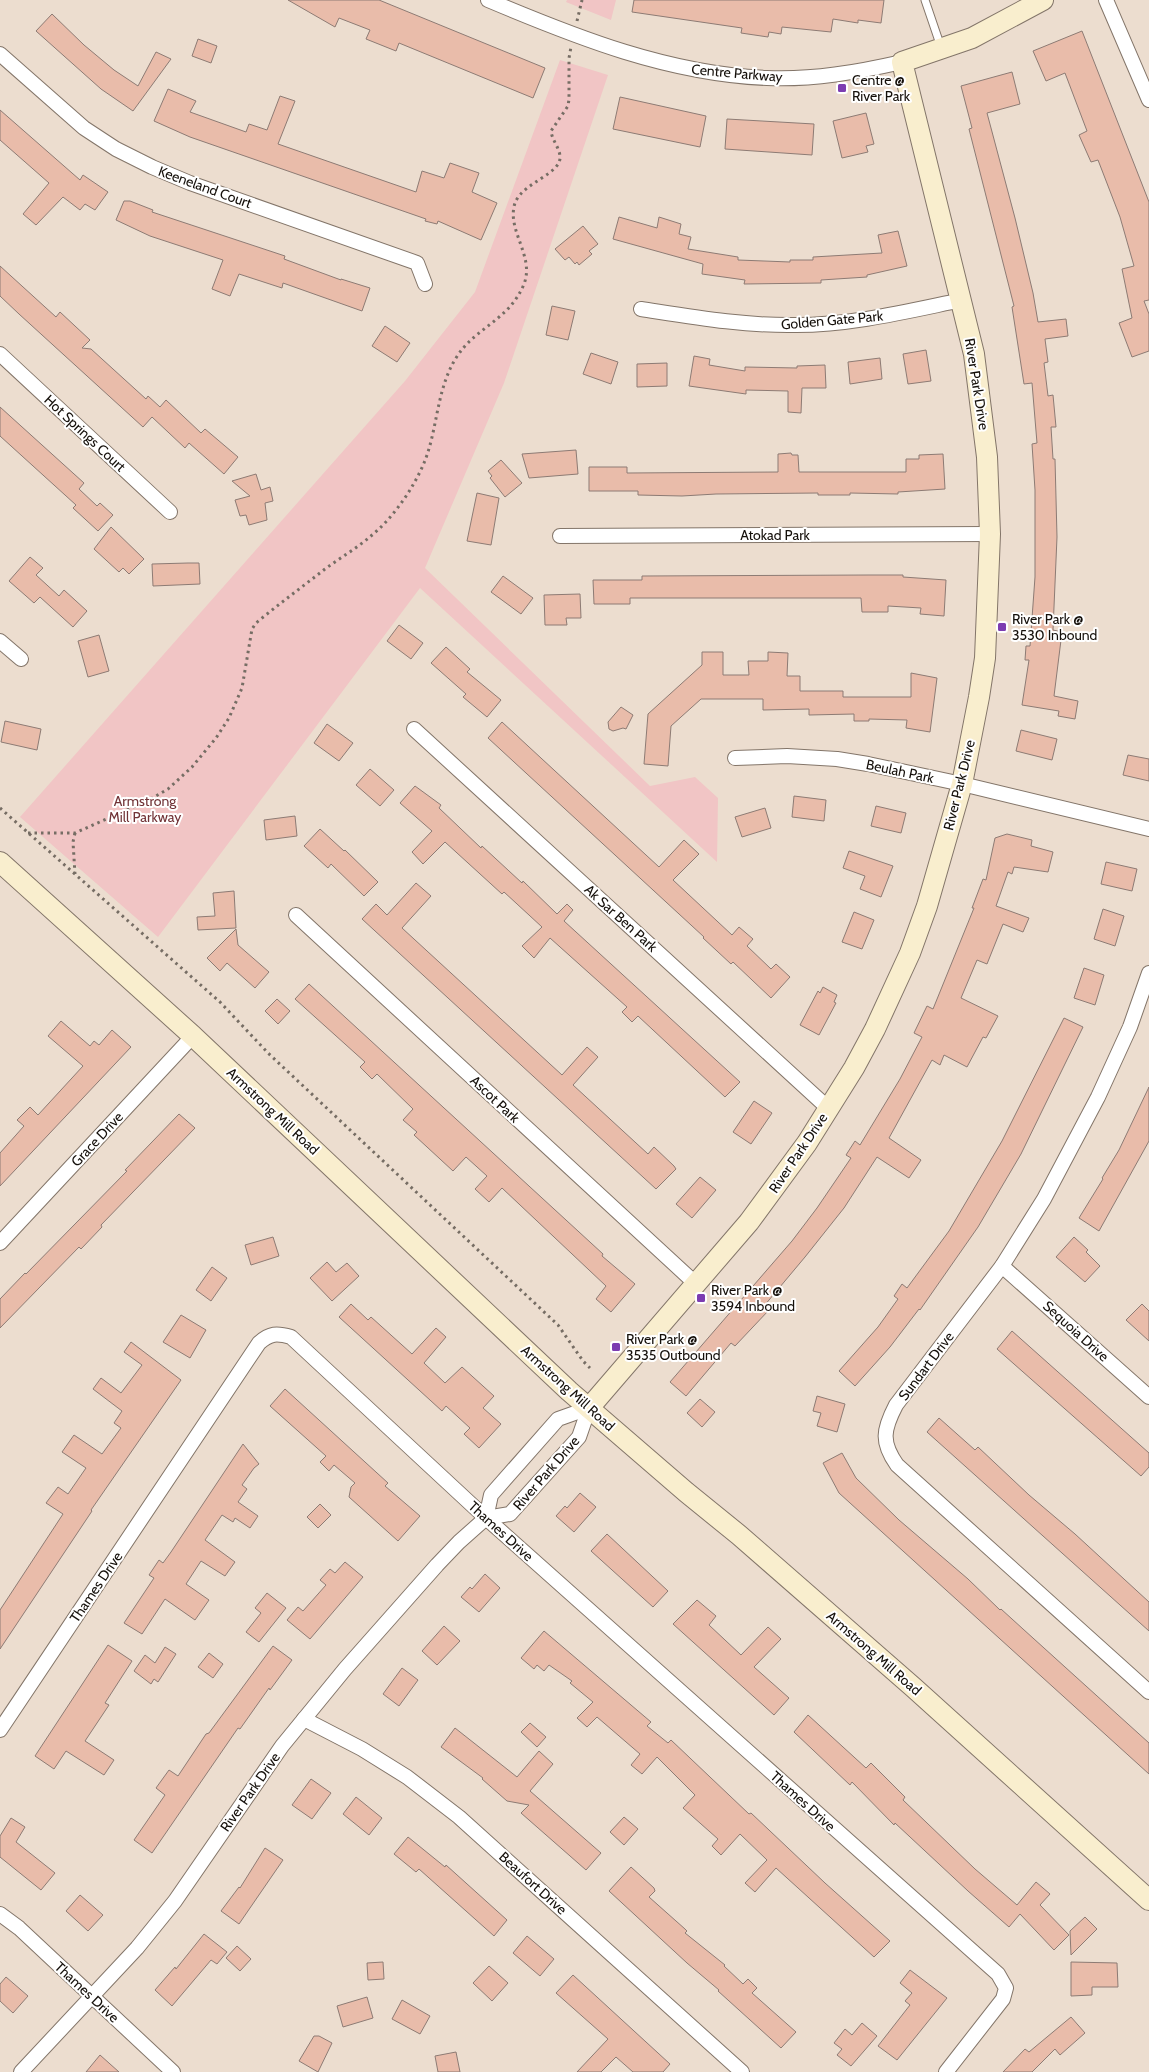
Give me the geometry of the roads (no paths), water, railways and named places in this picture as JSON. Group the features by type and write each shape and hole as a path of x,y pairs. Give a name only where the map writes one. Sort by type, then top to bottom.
{"street":[{"name":"Centre Parkway","path":"488,0 513,5 638,57 694,70 768,78 843,74 902,62 942,50 980,34 1043,0"},
{"path":"1106,0 1149,100"},
{"name":"Keeneland Court","path":"0,54 84,128 116,149 152,167 190,182 417,263 425,284"},
{"name":"River Park Drive","path":"486,1518 510,1514 579,1437 589,1408 749,1222 782,1179 854,1068 910,953 927,906 962,784 980,697 985,658 990,534 987,457 974,354 902,62"},
{"name":"Golden Gate Park","path":"641,309 718,322 798,326 886,316 962,300"},
{"name":"Hot Springs Court","path":"0,354 170,512"},
{"name":"Atokad Park","path":"560,536 990,534"},
{"path":"0,640 21,659"},
{"name":"Ak Sar Ben Park","path":"414,729 828,1108"},
{"name":"Beulah Park","path":"735,758 788,756 837,760 962,784 1149,829"},
{"name":"Armstrong Mill Road","path":"0,862 193,1036 589,1408 739,1535 898,1674 1149,1900"},
{"name":"Ascot Park","path":"296,914 695,1283"},
{"name":"Sundart Drive","path":"1149,972 1130,1027 1074,1145 1044,1200 1002,1266 896,1405 886,1430 885,1442 888,1452 897,1465 1149,1692"},
{"name":"Grace Drive","path":"0,1243 193,1036"},
{"name":"Sequoia Drive","path":"1002,1266 1149,1397"},
{"name":"Thames Drive","path":"0,1730 254,1351 266,1336 274,1334 291,1337 486,1518 998,1974 1006,1988 1003,1999 946,2072"},
{"name":"River Park Drive","path":"21,2072 137,1948 175,1901 282,1746 345,1669 437,1565 486,1518 491,1495 558,1419 589,1408"},
{"name":"Beaufort Drive","path":"304,1719 362,1749 407,1778 459,1817 742,2072"},
{"name":"Thames Drive","path":"0,1914 19,1928 173,2072"}],"lane":[{"path":"925,0 942,50"}],"place":[{"name":"Centre @ River Park","path":"842,88"},
{"name":"River Park @ 3530 Inbound","path":"1002,627"},
{"name":"River Park @ 3594 Inbound","path":"701,1298"},
{"name":"River Park @ 3535 Outbound","path":"616,1347"}],"park label":[{"name":"Armstrong Mill Parkway","path":"145,810"}]}
